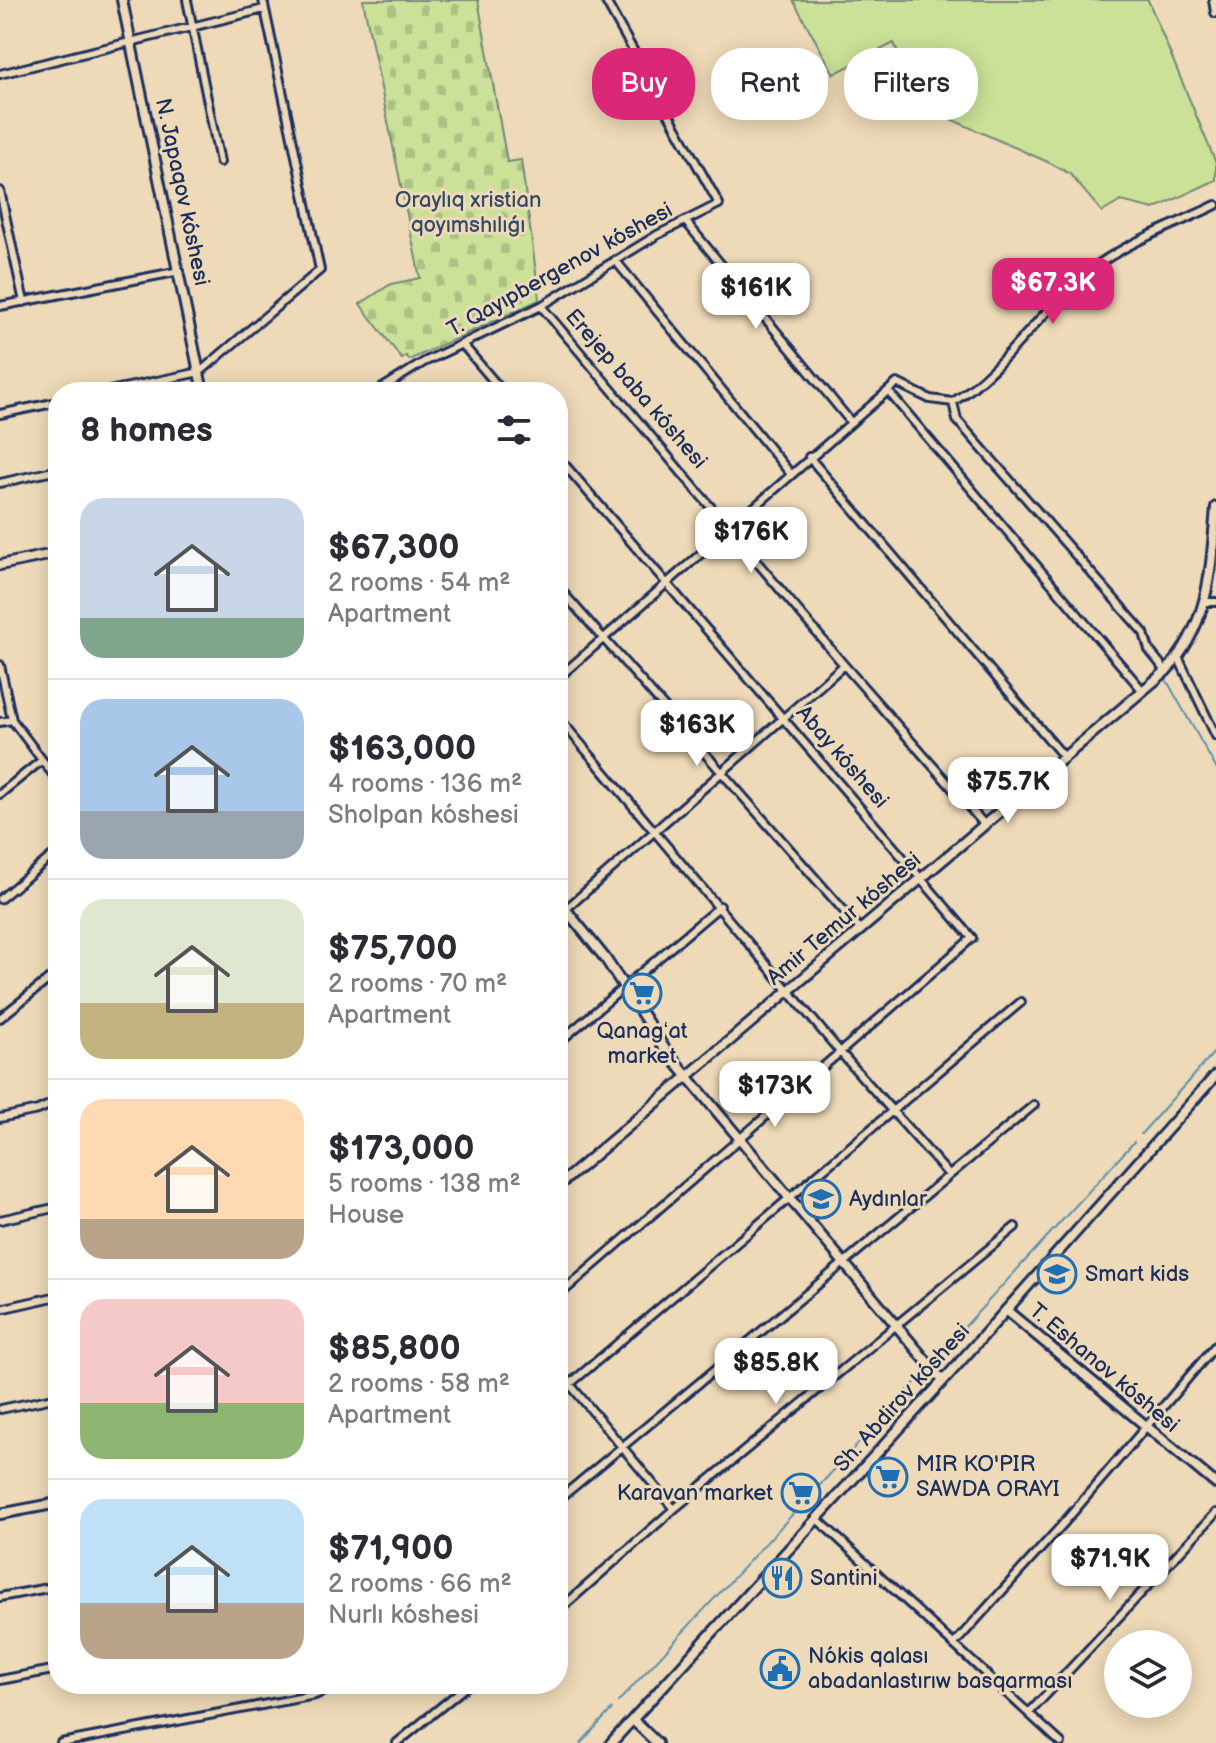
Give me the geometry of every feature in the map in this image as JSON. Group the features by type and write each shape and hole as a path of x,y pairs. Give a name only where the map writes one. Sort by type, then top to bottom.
{"street":[{"name":"N. Japaqov kóshesi","path":"122,0 202,382"},
{"path":"187,0 220,162"},
{"path":"152,382 200,372 320,270 263,0"},
{"name":"T. Qayıpbergenov kóshesi","path":"392,382 541,306 615,260 719,204 605,0"},
{"path":"1214,0 1216,12"},
{"path":"0,74 131,39 264,9"},
{"path":"0,191 24,302"},
{"path":"568,669 897,383 930,399 953,402 980,384 1040,318 1102,260 1216,205"},
{"path":"686,222 850,421"},
{"path":"615,260 790,473"},
{"path":"0,306 180,271"},
{"name":"Erejep baba kóshesi","path":"541,306 844,665 984,824"},
{"path":"463,345 494,382"},
{"path":"888,391 1143,691"},
{"path":"953,402 957,420 1144,633 1149,650 1166,671"},
{"path":"0,414 48,404"},
{"path":"809,457 1064,757"},
{"name":"Abay kóshesi","path":"568,469 972,938 841,1053"},
{"path":"0,483 48,472"},
{"name":"Amir Temur kóshesi","path":"568,1177 1166,671 1190,641 1206,602 1216,507"},
{"path":"0,565 48,555"},
{"path":"568,598 860,929"},
{"path":"1206,602 1216,602"},
{"path":"1178,657 1216,736"},
{"path":"0,665 12,720 48,768"},
{"path":"568,907 844,665"},
{"path":"0,722 12,720"},
{"path":"568,729 841,1053 949,1175"},
{"path":"0,794 42,760"},
{"path":"0,899 48,859"},
{"path":"568,1035 720,906"},
{"path":"568,919 624,988 686,1076 943,1381"},
{"path":"0,1018 48,980"},
{"path":"570,1384 1021,1002"},
{"path":"568,1287 841,1053"},
{"name":"Sh. Abdirov kóshesi","path":"611,1743 943,1381 1216,1075"},
{"path":"568,1491 1034,1105"},
{"path":"0,1118 48,1106"},
{"path":"0,1220 48,1209"},
{"path":"568,1602 674,1509 1015,1227"},
{"path":"0,1309 48,1298"},
{"name":"T. Eshanov kóshesi","path":"1006,1310 1216,1484"},
{"path":"955,1643 1216,1345"},
{"path":"568,1382 674,1509"},
{"path":"1,1409 48,1399"},
{"path":"0,1514 48,1505"},
{"path":"1029,1713 1216,1513"},
{"path":"816,1518 1061,1743"},
{"path":"0,1597 48,1588"},
{"path":"0,1680 48,1671"},
{"path":"61,1743 317,1694"},
{"path":"397,1743 457,1694"},
{"path":"633,1720 657,1743"},
{"path":"1046,1743 1053,1736"}],"green space":[{"name":"Oraylıq xristian qoyımshılıǵı","path":"363,0 478,0 507,162 521,160 537,280 539,300 409,360 406,356 402,359 360,304 391,284 420,278"},
{"path":"793,0 1148,0 1216,163 1216,180 1154,209 1121,201 1102,212 1070,174 953,120 978,120 978,48 896,48 894,43 884,48 844,48 844,69 834,74 828,63 828,48 820,48"}],"waterway":[{"path":"1167,681 1216,768"},
{"path":"1141,1134 1216,1050"},
{"path":"937,1357 1134,1142"},
{"path":"618,1702 925,1372"},
{"path":"581,1743 612,1709"}],"place":[{"name":"Qanagʻat market","path":"642,993"},
{"name":"Aydınlar","path":"821,1199"},
{"name":"Smart kids","path":"1057,1274"},
{"name":"MIR KO'PIR SAWDA ORAYI","path":"888,1477"},
{"name":"Karavan market","path":"801,1493"},
{"name":"Santini","path":"782,1578"},
{"name":"Nókis qalası abadanlastırıw basqarması","path":"780,1669"}]}
